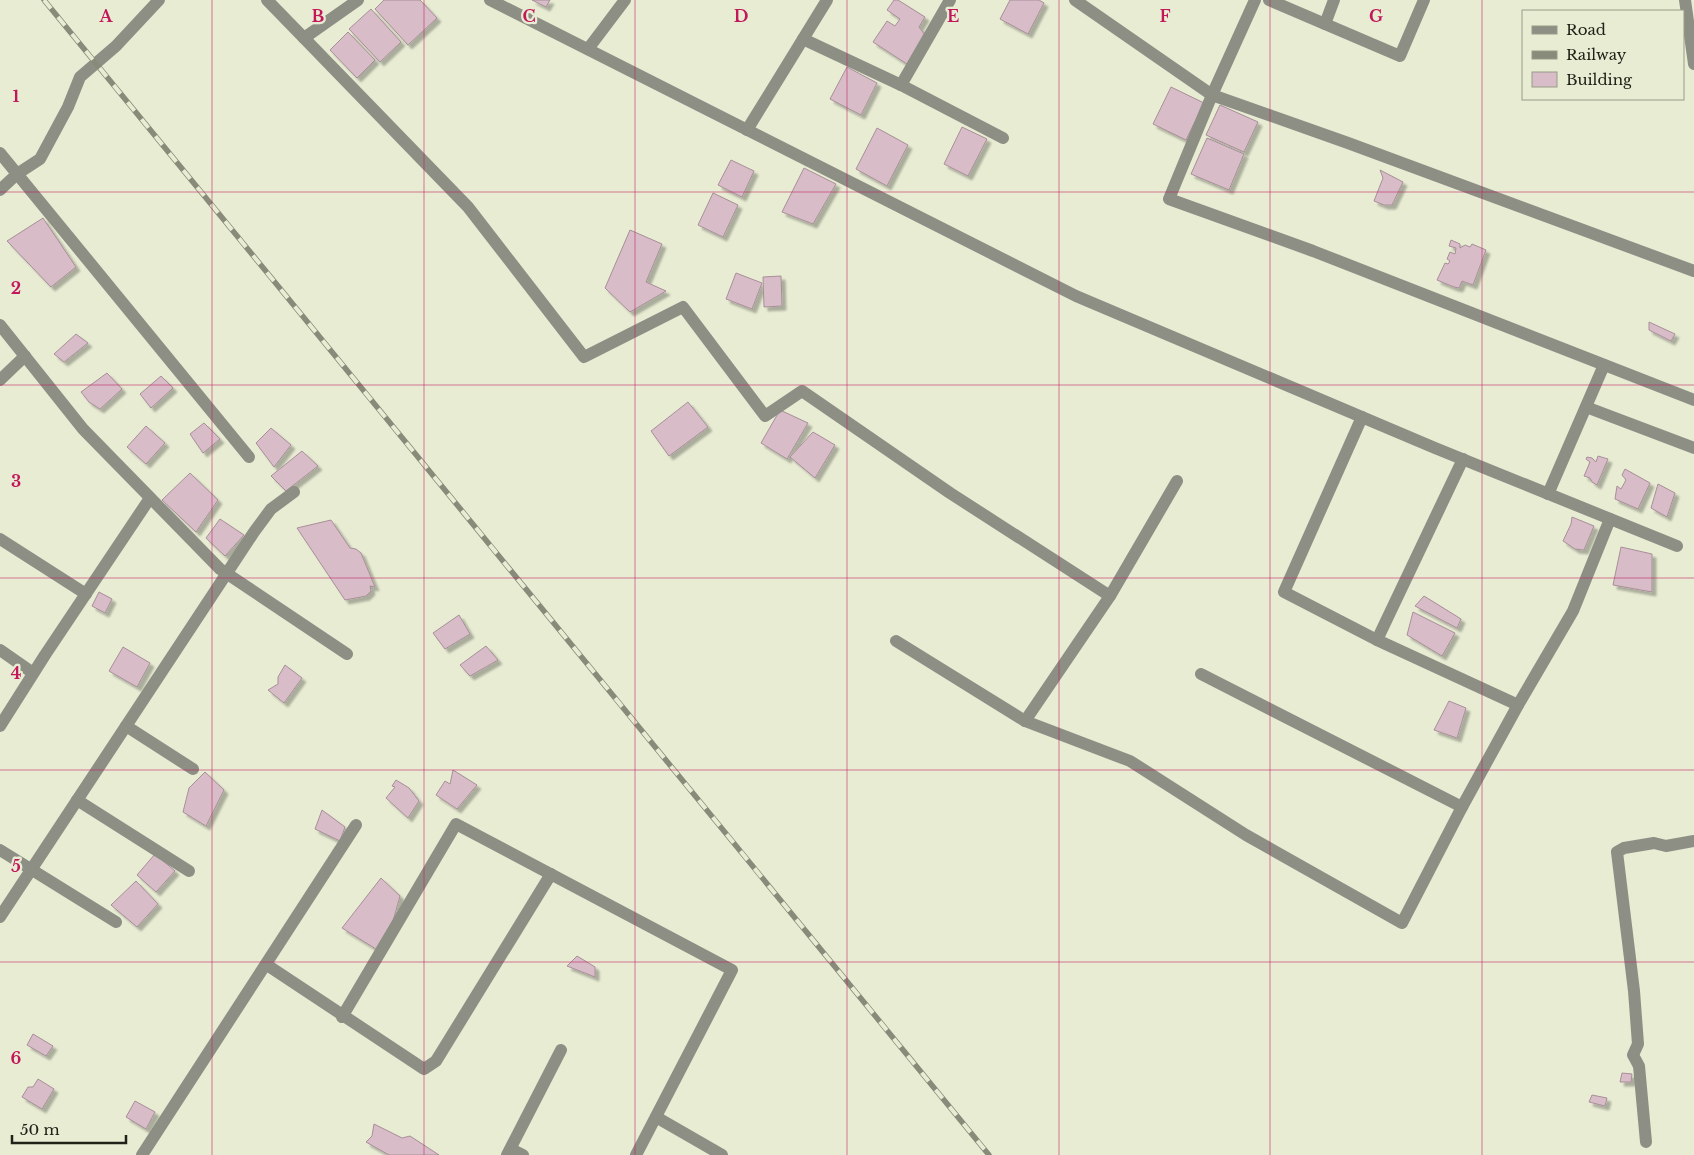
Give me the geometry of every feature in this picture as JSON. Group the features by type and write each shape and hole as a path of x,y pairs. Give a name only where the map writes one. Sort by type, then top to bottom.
{"street":[{"path":"0,190 17,174 40,159 68,107 80,77 116,46 158,0"},
{"path":"267,0 468,207 584,357 683,307 765,416 802,391 950,493 1110,596"},
{"path":"304,38 358,0"},
{"path":"490,0 1076,296 1362,417 1677,546"},
{"path":"588,50 625,0"},
{"path":"747,130 827,0"},
{"path":"901,85 950,0"},
{"path":"1074,0 1212,96 1348,143 1694,271"},
{"path":"1255,0 1169,199 1314,251 1694,400"},
{"path":"1270,0 1400,56 1424,0"},
{"path":"1324,24 1334,0"},
{"path":"1685,0 1694,64"},
{"path":"803,39 901,85 1003,138"},
{"path":"0,153 249,457"},
{"path":"0,325 83,429 226,574 347,654"},
{"path":"0,380 25,356"},
{"path":"1548,494 1604,365"},
{"path":"1586,407 1694,448"},
{"path":"1362,417 1284,592 1377,640 1518,705"},
{"path":"1377,640 1463,459"},
{"path":"1025,721 1110,596 1177,481"},
{"path":"0,917 226,574 271,509 294,492"},
{"path":"0,726 33,673 150,498"},
{"path":"896,641 1025,721 1130,761 1246,835 1402,923 1462,807 1518,705 1573,611 1610,519"},
{"path":"0,539 86,594"},
{"path":"0,650 33,673"},
{"path":"1201,674 1462,807"},
{"path":"126,726 192,769"},
{"path":"77,800 189,871"},
{"path":"342,1017 456,824 732,970 636,1155"},
{"path":"142,1155 267,965 356,825"},
{"path":"1646,1142 1639,1066 1634,1055 1638,1044 1634,991 1617,852 1624,848 1654,843 1666,846 1694,842"},
{"path":"0,850 116,922"},
{"path":"267,965 342,1017 424,1069 436,1061 551,874"},
{"path":"523,1155 509,1152 561,1050"},
{"path":"656,1117 722,1155"}],"building":[{"path":"384,0 420,0 437,18 408,45 375,9"},
{"path":"532,0 550,0 546,7"},
{"path":"894,0 898,0 925,17 919,27 925,35 907,64 873,42 887,21 895,26 900,19 887,10"},
{"path":"1010,0 1039,0 1044,3 1028,34 1000,19"},
{"path":"371,9 401,42 380,62 349,29"},
{"path":"348,32 375,60 357,78 330,50"},
{"path":"847,67 877,83 861,115 830,99"},
{"path":"1171,87 1204,103 1186,140 1153,124"},
{"path":"1220,105 1258,122 1244,152 1206,135"},
{"path":"962,127 987,139 968,176 944,164"},
{"path":"877,128 908,145 887,186 856,169"},
{"path":"1207,138 1244,154 1229,190 1191,174"},
{"path":"731,160 754,171 742,197 718,185"},
{"path":"804,168 836,184 813,224 782,212"},
{"path":"1380,170 1403,182 1392,205 1384,205 1374,201 1383,178"},
{"path":"713,193 738,205 723,237 698,225"},
{"path":"43,218 76,267 51,287 7,241"},
{"path":"630,230 662,244 646,282 666,291 630,312 605,288"},
{"path":"1451,240 1460,244 1460,248 1465,245 1470,247 1472,244 1486,250 1473,285 1462,281 1459,288 1437,280 1445,263 1448,264 1450,261 1447,259 1450,252 1455,254 1456,248 1449,246"},
{"path":"736,273 762,283 752,309 726,299"},
{"path":"781,276 782,306 764,307 763,277"},
{"path":"1649,322 1675,334 1671,341 1649,330"},
{"path":"76,334 88,343 64,362 54,354"},
{"path":"107,373 122,389 100,409 89,402 81,392"},
{"path":"161,376 173,388 151,408 140,394"},
{"path":"688,402 708,427 669,456 651,431"},
{"path":"780,410 808,423 787,459 761,443"},
{"path":"204,423 220,439 203,453 190,434"},
{"path":"146,426 165,443 146,464 127,447"},
{"path":"271,428 291,445 274,467 256,443"},
{"path":"813,432 835,445 815,478 790,457"},
{"path":"302,451 318,466 286,491 271,476"},
{"path":"1598,456 1608,459 1597,485 1590,478 1584,476 1590,462 1586,459 1587,457 1592,458 1596,462"},
{"path":"1625,469 1650,483 1638,509 1615,499 1617,486 1621,489 1626,480 1622,475"},
{"path":"190,473 218,500 196,532 162,500"},
{"path":"1658,484 1675,493 1667,517 1651,508"},
{"path":"1572,517 1594,526 1584,550 1575,549 1563,541 1571,524"},
{"path":"220,519 244,535 225,556 206,538"},
{"path":"331,520 350,548 356,549 361,553 375,587 370,586 371,591 366,596 345,600 297,528"},
{"path":"1621,547 1652,554 1652,592 1613,585"},
{"path":"99,592 112,599 105,613 92,606"},
{"path":"1424,596 1461,619 1457,628 1415,606"},
{"path":"1413,612 1455,633 1442,656 1407,635"},
{"path":"459,615 470,634 445,649 433,633"},
{"path":"486,646 498,660 470,676 460,665"},
{"path":"123,647 150,663 137,687 109,671"},
{"path":"285,665 302,678 284,703 268,690 278,684 278,677"},
{"path":"1449,701 1466,708 1457,738 1434,730"},
{"path":"453,770 477,785 457,809 436,795 445,781 450,784"},
{"path":"205,772 224,790 206,826 183,812 189,788"},
{"path":"396,780 409,788 419,801 408,818 386,798 395,787 392,786"},
{"path":"322,810 345,827 340,841 315,829"},
{"path":"155,854 175,871 156,892 137,875"},
{"path":"381,878 400,896 393,921 376,949 342,928"},
{"path":"136,881 158,904 137,927 111,905"},
{"path":"577,956 595,967 595,977 567,966"},
{"path":"33,1034 53,1046 46,1056 27,1045"},
{"path":"1622,1073 1632,1074 1631,1082 1620,1082"},
{"path":"38,1079 54,1089 42,1109 22,1097 28,1087 33,1087"},
{"path":"1592,1095 1607,1098 1605,1106 1589,1102"},
{"path":"135,1101 155,1112 146,1129 126,1117"},
{"path":"374,1124 402,1138 410,1136 439,1155 389,1155 366,1142 372,1136"}],"railway":[{"path":"44,0 989,1155"}]}
